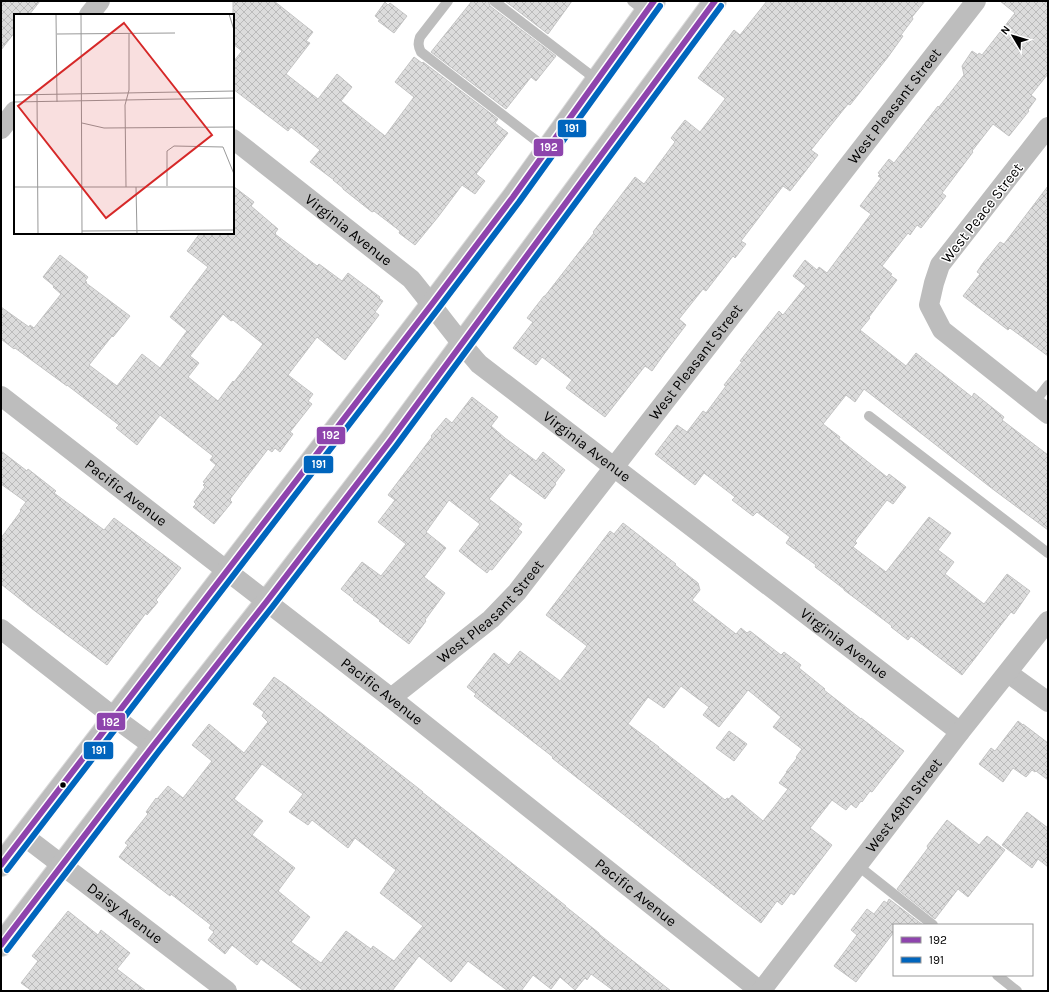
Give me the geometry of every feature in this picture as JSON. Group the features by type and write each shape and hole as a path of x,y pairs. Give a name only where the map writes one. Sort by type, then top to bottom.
{"main road":[{"path":"1,945 153,746 267,602 385,447 715,1"},
{"path":"1,866 514,197 597,80 644,5"}],"street":[{"path":"90,14 100,1"},
{"name":"West Pleasant Street","path":"391,698 490,619 517,592 976,1"},
{"path":"1,129 14,112"},
{"name":"West Peace Street","path":"1041,409 942,330 930,306 934,283 940,265 1048,128"},
{"name":"Virginia Avenue","path":"234,140 411,279 479,364 960,732"},
{"name":"Pacific Avenue","path":"1,396 391,698 761,991"},
{"name":"West 49th Street","path":"761,991 960,732 1048,621"},
{"path":"1,629 153,746"},
{"path":"1008,673 1048,702"},
{"name":"Daisy Avenue","path":"24,836 227,991"}],"lane":[{"path":"448,1 420,37 418,43 421,52 547,149"},
{"path":"494,1 597,80"},
{"path":"1041,409 1048,385"},
{"path":"869,416 1048,553"},
{"path":"857,866 932,924"},
{"path":"998,976 1017,991"}],"building":[{"path":"1,1 40,1 30,14 14,14 14,33 1,50"},
{"path":"233,1 274,1 313,32 306,41 310,43 286,74 318,99 337,74 352,87 341,101 385,136 414,97 395,82 414,57 422,63 423,62 498,119 495,123 508,133 476,174 485,181 475,194 462,185 415,245 399,233 400,231 374,211 372,212 310,162 320,150 291,127 288,131 234,90 234,61 242,51 234,45"},
{"path":"472,1 488,1 490,6 556,56 536,81 531,77 506,109 431,52"},
{"path":"505,1 572,1 548,34"},
{"path":"767,1 925,1 912,17 913,19 901,35 903,36 888,57 850,105 848,104 811,150 818,155 790,191 783,186 741,241 746,244 735,258 733,256 706,291 703,289 679,319 686,325 652,371 645,366 605,417 566,388 572,380 542,357 536,365 513,348 533,322 527,318 594,233 593,232 635,177 644,184 675,142 671,138 685,120 700,132 725,99 698,78 734,30 740,35"},
{"path":"1000,1 1048,1 1048,74 1031,95 1036,99 1028,110 1029,111 1009,136 993,124 942,193 946,196 921,228 917,225 910,235 908,233 882,266 897,280 860,330 906,366 916,353 972,397 974,393 1004,417 1002,420 1048,455 1048,530 864,389 855,402 846,395 823,424 840,437 839,439 887,477 889,474 906,487 893,504 887,500 855,541 857,543 853,547 886,572 929,517 951,533 938,550 954,562 945,574 984,604 1007,574 1030,591 1014,614 1011,612 962,675 911,636 908,640 891,627 892,626 815,567 816,565 786,543 790,537 757,512 753,516 732,500 735,497 704,473 695,485 655,454 677,425 687,432 703,411 706,413 726,386 724,385 742,362 740,361 779,311 783,315 806,286 793,276 805,260 817,270 819,267 827,273 871,214 860,206 881,178 878,176 880,174 878,173 889,159 894,163 964,75 962,66 972,51 978,55 979,53 982,55 1015,13"},
{"path":"385,2 388,5 390,3 407,16 394,33 378,21 380,20 375,16"},
{"path":"1048,186 1048,356 1010,328 1008,330 963,296 980,274 977,272 983,263 1000,242 1004,244"},
{"path":"234,187 254,202 251,206 278,229 275,234 317,266 319,264 342,281 348,273 380,297 379,298 383,301 375,312 379,315 345,360 317,337 288,375 313,394 308,401 312,404 290,432 293,434 280,452 275,448 272,452 268,449 230,499 232,502 214,524 193,507 196,504 194,502 205,487 203,485 205,483 203,482 216,465 210,460 213,456 160,415 137,445 116,428 119,425 67,385 1,339 1,307 29,327 30,325 34,328 61,294 43,277 60,255 88,277 85,281 87,282 86,283 130,316 89,365 117,386 142,354 160,368 187,331 170,317 208,267 187,251 199,234 234,234","holes":["223,314 231,321 233,320 263,344 218,401 188,377 199,363 190,356"]},
{"path":"472,397 498,417 491,426 505,438 536,461 543,452 565,470 545,499 510,473 489,499 522,524 518,529 522,532 492,570 490,569 487,573 459,551 480,524 449,500 426,532 446,548 424,577 445,593 409,644 341,589 362,562 381,576 406,544 378,522 395,500 388,495 446,418 452,423"},
{"path":"1,451 27,471 28,469 56,491 54,493 104,530 114,518 181,568 156,600 158,602 147,615 146,613 107,665 1,584 1,538 26,502 1,484"},
{"path":"623,523 698,583 700,590 692,600 736,634 741,628 747,633 750,631 781,655 784,652 801,665 799,668 825,689 824,690 904,751 872,792 870,791 856,808 851,804 846,810 832,800 810,828 832,845 794,895 791,893 782,905 777,901 761,923 474,696 476,694 467,687 494,653 509,665 520,651 560,681 587,646 546,615 610,531 614,534","holes":["681,686 709,707 703,715 719,727 748,690 781,717 773,727 802,749 779,783 788,789 763,821 732,795 729,799 727,798 725,800 628,724 648,697 664,708"]},
{"path":"274,677 418,788 671,991 614,991 591,974 587,980 585,978 575,990 560,977 551,989 533,975 521,991 508,991 468,961 451,982 419,956 392,991 304,991 261,959 257,965 232,945 225,954 208,940 214,932 209,928 211,925 119,857 128,845 125,843 148,814 146,812 156,798 157,799 168,786 183,798 212,761 192,745 209,724 244,753 268,722 262,716 264,712 253,704","holes":["262,764 303,794 289,812 308,825 312,820 348,848 355,838 396,870 380,893 423,926 394,961 373,946 371,949 346,931 321,963 291,942 310,917 278,891 295,868 252,835 263,821 234,799"]},
{"path":"1018,721 1048,743 1048,780 1036,771 1035,772 1032,770 1026,777 1013,768 1003,782 979,764 991,748 995,751"},
{"path":"729,731 747,744 734,761 716,748"},
{"path":"1027,812 1048,828 1048,867 1038,859 1032,868 1002,845"},
{"path":"947,820 979,845 987,836 1005,850 968,897 958,889 935,919 897,889"},
{"path":"889,899 922,924 893,924 893,933 856,982 834,966 857,935 851,930 867,909 874,914 884,901 887,903"},
{"path":"68,911 98,935 101,930 130,953 117,969 146,991 32,991 21,983 38,961 32,956"}],"transit line":[{"name":"192","path":"1,865 513,197 654,1"},
{"name":"192","path":"1,945 153,746 390,441 715,1"},
{"name":"191","path":"7,870 519,202 660,6"},
{"name":"191","path":"7,950 159,751 396,446 721,6"}]}
